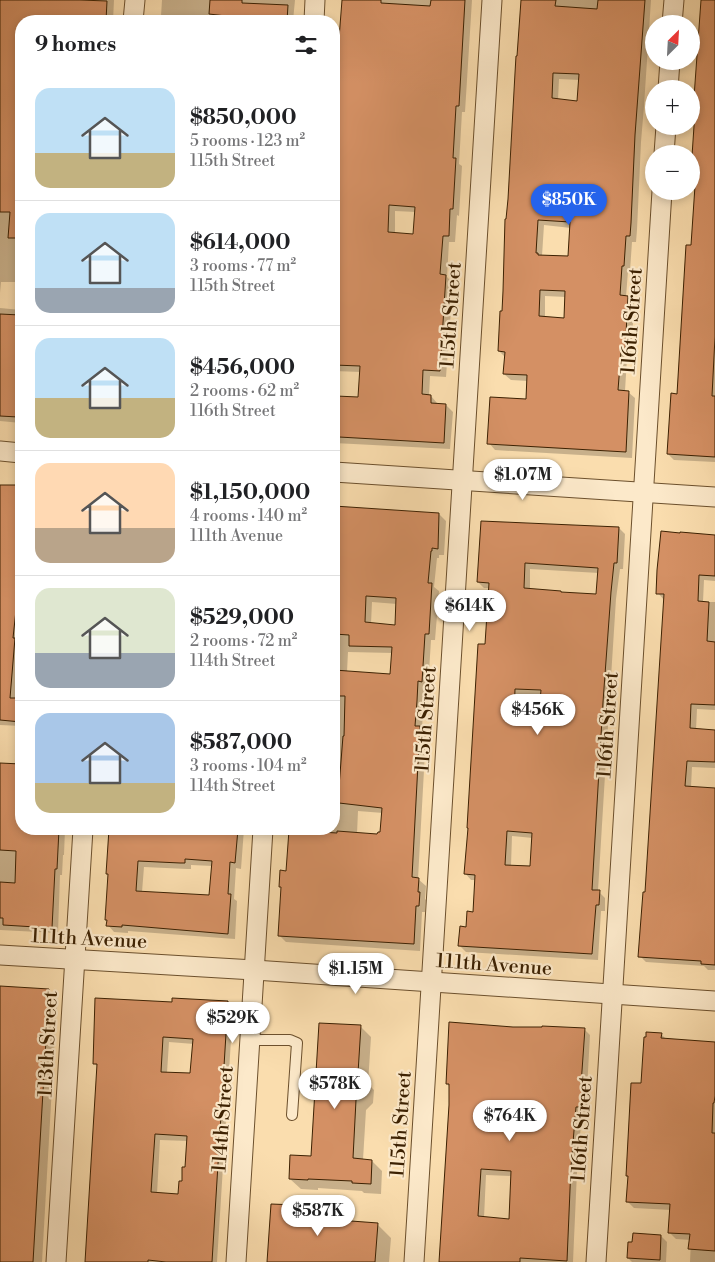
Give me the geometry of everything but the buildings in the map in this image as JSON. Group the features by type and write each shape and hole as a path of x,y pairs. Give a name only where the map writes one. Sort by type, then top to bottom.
{"street":[{"path":"133,15 134,0"},
{"path":"314,15 315,0"},
{"name":"115th Street","path":"414,1262 492,0"},
{"path":"673,15 674,0"},
{"name":"116th Street","path":"596,1262 661,200"},
{"path":"0,451 15,452"},
{"path":"340,472 715,497"},
{"name":"113th Street","path":"56,1262 83,835"},
{"name":"114th Street","path":"236,1262 263,835"},
{"name":"111th Avenue","path":"0,956 254,970 715,1001"}],"lane":[{"path":"250,1040 290,1040 297,1043 292,1115"}]}
